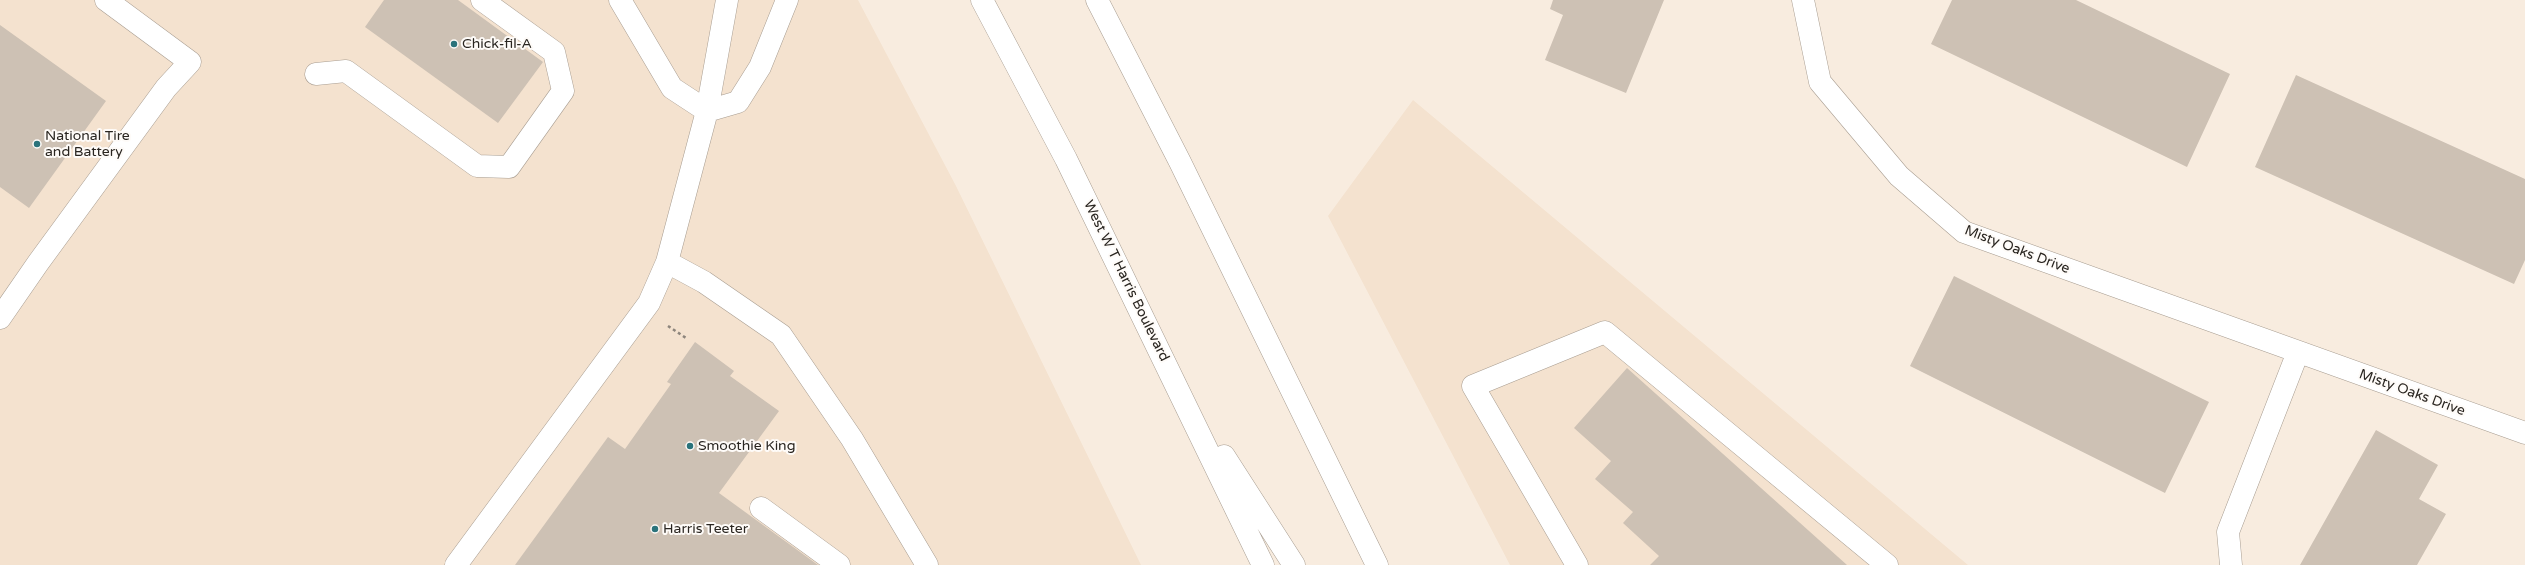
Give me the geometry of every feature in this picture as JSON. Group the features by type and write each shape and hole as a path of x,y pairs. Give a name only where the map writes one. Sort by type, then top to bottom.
{"street":[{"path":"0,318 166,88 190,62 106,0"},
{"path":"316,74 346,71 477,166 509,167 563,91 554,52 482,0"},
{"path":"620,0 672,88 706,112"},
{"path":"456,565 649,303 667,262 706,112 727,0"},
{"path":"706,112 738,102 760,67 787,0"},
{"name":"West W T Harris Boulevard","path":"982,0 1066,159 1263,565"},
{"path":"1097,0 1180,162 1377,565"},
{"name":"Misty Oaks Drive","path":"1803,0 1820,82 1899,176 1964,232 2525,433"},
{"path":"667,262 704,282 781,335 863,458 927,565"},
{"path":"1577,565 1473,386 1605,332 1887,565"},
{"path":"2231,565 2228,532 2298,352"},
{"path":"1170,373 1294,565"},
{"path":"761,508 839,565"}],"shaded area":[{"path":"0,0 858,0 956,186 1141,565 0,565"},
{"path":"1413,100 1968,565 1510,565 1328,216"}],"building":[{"name":"Chick-fil-A","path":"384,0 458,0 543,62 498,123 365,27"},
{"path":"1553,0 1664,0 1626,93 1545,60 1563,15 1550,9"},
{"path":"1952,0 2076,0 2230,74 2187,167 1931,44"},
{"name":"National Tire and Battery","path":"0,25 106,101 29,208 0,187"},
{"path":"2296,75 2525,179 2525,260 2514,284 2255,167"},
{"path":"1954,276 2209,402 2165,493 1910,366"},
{"name":"Harris Teeter","path":"695,342 734,371 730,376 779,411 719,493 818,565 515,565 608,437 625,449 671,384 667,382"},
{"path":"1627,368 1847,565 1650,565 1659,556 1623,523 1633,512 1595,479 1611,461 1574,428"},
{"path":"2376,430 2438,465 2419,499 2446,514 2417,565 2300,565"}],"place":[{"name":"Chick-fil-A","path":"454,44"},
{"name":"National Tire and Battery","path":"37,144"},
{"name":"Smoothie King","path":"690,446"},
{"name":"Harris Teeter","path":"655,529"}]}
